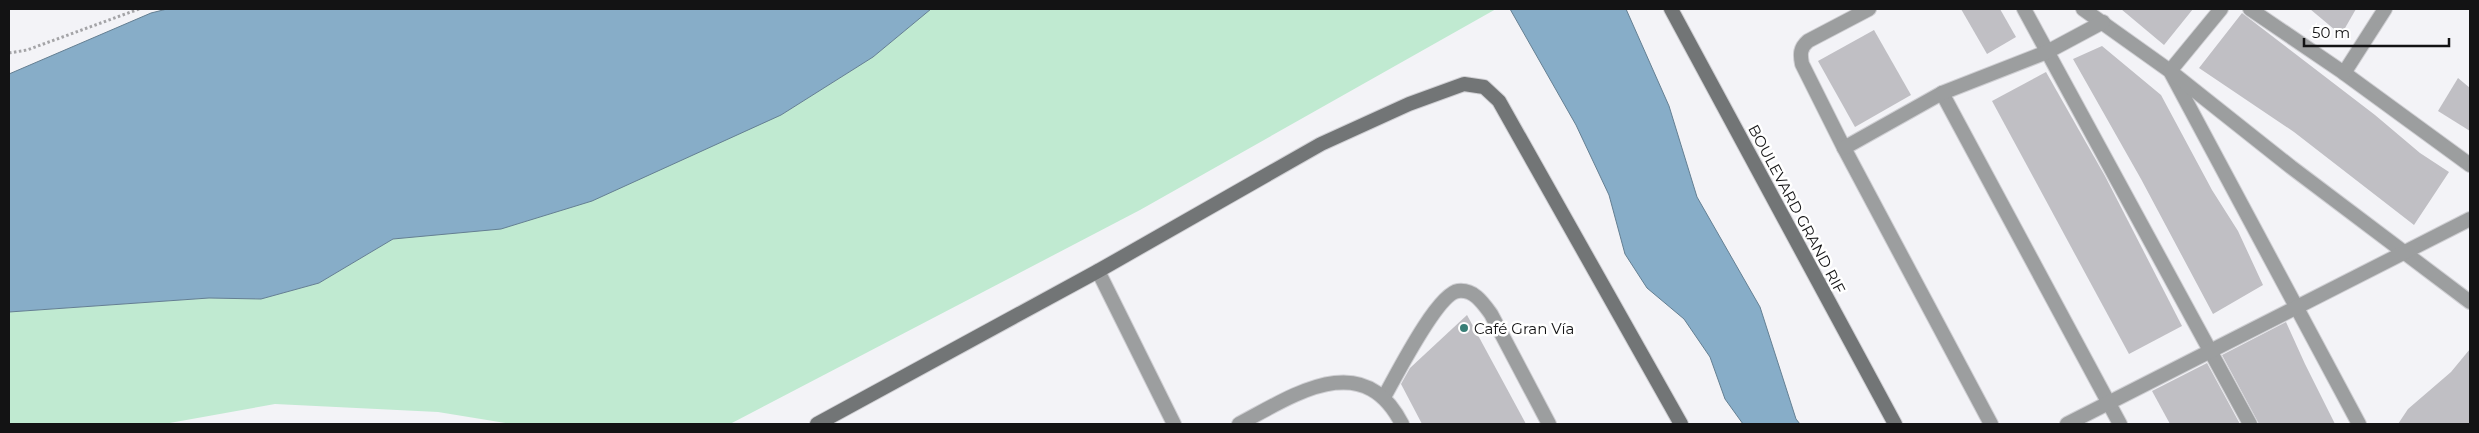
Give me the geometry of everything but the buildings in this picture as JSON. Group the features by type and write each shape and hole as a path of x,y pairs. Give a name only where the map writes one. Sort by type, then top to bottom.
{"main road":[{"name":"BOULEVARD GRAND RIF","path":"1671,9 1895,424"},
{"path":"817,424 1098,271 1321,144 1394,110 1454,86 1474,84 1492,93 1521,140 1681,424"}],"street":[{"path":"1869,9 1815,36 1802,46 1800,52 1805,70 1844,148 1990,424"},
{"path":"2024,9 2250,424"},
{"path":"2083,9 2170,71 2290,167 2405,251 2470,302"},
{"path":"2170,71 2221,9"},
{"path":"2250,9 2344,73 2470,165"},
{"path":"2344,73 2385,9"},
{"path":"1844,148 1942,93 2047,52 2103,22"},
{"path":"2170,71 2359,424"},
{"path":"1942,93 2120,424"},
{"path":"2067,424 2297,309 2405,251 2470,219"},
{"path":"1098,271 1174,424"},
{"path":"1384,397 1436,307 1451,294 1465,291 1481,301 1490,314 1549,424"},
{"path":"1239,424 1297,394 1326,384 1357,384 1372,388 1384,397 1402,424"}],"path":[{"path":"9,53 28,50 139,9"}],"green space":[{"path":"931,9 1496,9 1140,210 730,424 511,424 438,412 275,404 164,424 9,424 9,312 209,298 261,299 319,283 393,239 424,235 781,115 873,57"}],"water":[{"path":"167,9 931,9 873,57 781,115 592,201 501,229 393,239 319,283 261,299 209,298 9,312 9,74 151,13"},
{"path":"1510,9 1626,9 1669,106 1697,197 1760,307 1796,419 1800,424 1743,424 1725,399 1710,357 1684,319 1647,288 1625,254 1609,195 1576,125"}],"place":[{"name":"Café Gran Vía","path":"1464,328"}]}
